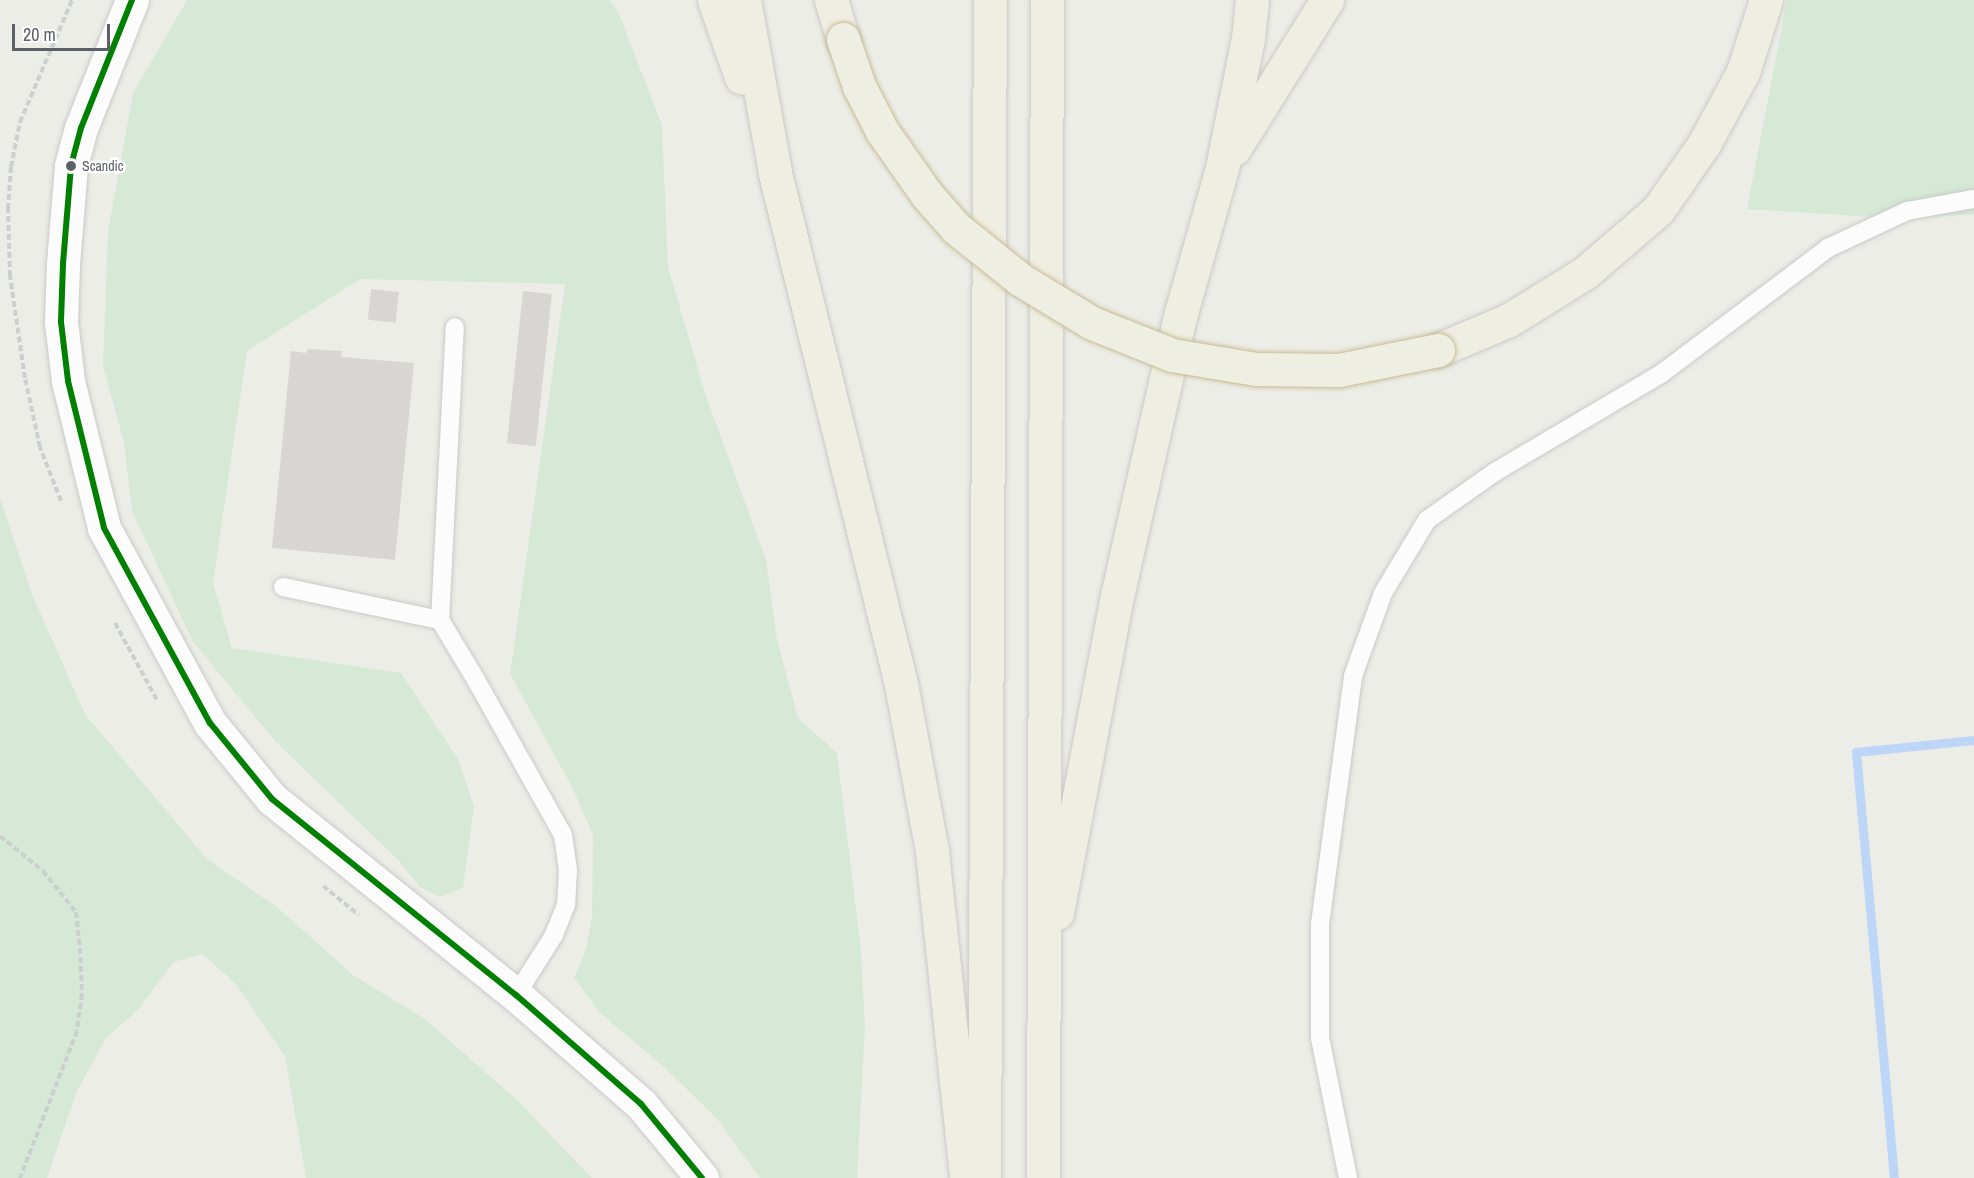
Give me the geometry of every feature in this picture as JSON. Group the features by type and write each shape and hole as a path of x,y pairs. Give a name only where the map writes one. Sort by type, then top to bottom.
{"highway":[{"path":"714,0 775,173"},
{"path":"744,0 775,173 901,684 932,852 944,1000 966,1178"},
{"path":"831,0 859,86 882,131 934,203 956,228 1021,280 1092,323 1172,355 1256,369 1338,370 1438,350 1509,320 1586,272 1658,210 1704,144 1743,72 1766,0"},
{"path":"984,1178 990,0"},
{"path":"1043,1178 1047,0"},
{"path":"1042,994 1117,596 1180,313 1222,168 1248,38 1252,0"},
{"path":"1222,168 1327,0"}],"main road":[{"path":"132,0 81,128 71,166 63,264 61,322 68,381 104,528 153,624 210,723 272,799 516,995 641,1104 702,1178"}],"lane":[{"path":"1348,1178 1320,1038 1320,924 1353,676 1383,593 1427,520 1496,472 1661,374 1828,248 1907,211 1974,199"},
{"path":"455,327 440,620 563,835 568,870 566,905 554,935 516,995"},
{"path":"284,587 440,620"}],"path":[{"path":"64,508 40,447 25,378 10,276 8,209 11,167 20,122 72,0"},
{"path":"113,619 159,703"},
{"path":"0,836 43,871 76,912 80,948 82,994 77,1031 20,1178"},
{"path":"315,879 361,916"}],"green space":[{"path":"187,0 610,0 619,14 662,125 668,267 705,393 766,560 777,639 798,718 837,753 861,950 865,1028 857,1178 760,1178 718,1120 664,1067 600,1013 574,978 586,949 592,916 593,835 572,787 510,674 565,284 360,279 247,351 213,583 232,648 401,673 458,759 474,806 463,888 440,897 420,887 398,860 276,742 193,642 132,511 124,443 103,366 108,231 133,93"},
{"path":"1787,0 1974,0 1974,214 1905,219 1747,209"},
{"path":"0,498 32,594 85,714 207,859 277,907 353,975 425,1019 517,1100 592,1178 306,1178 285,1056 235,983 202,954 174,962 138,1010 106,1038 77,1091 47,1178 0,1178"}],"building":[{"path":"371,289 399,292 396,323 368,320"},
{"path":"523,291 552,294 536,446 507,443"},
{"path":"308,349 342,351 341,357 414,363 395,560 272,548 291,351 306,353"}],"waterway":[{"path":"1894,1178 1856,752 1974,740"}],"transit line":[{"path":"132,0 81,128 71,166 63,264 61,322 68,381 104,528 210,723 272,799 516,995 641,1104 702,1178"}],"place":[{"name":"Scandic","path":"71,166"}]}
